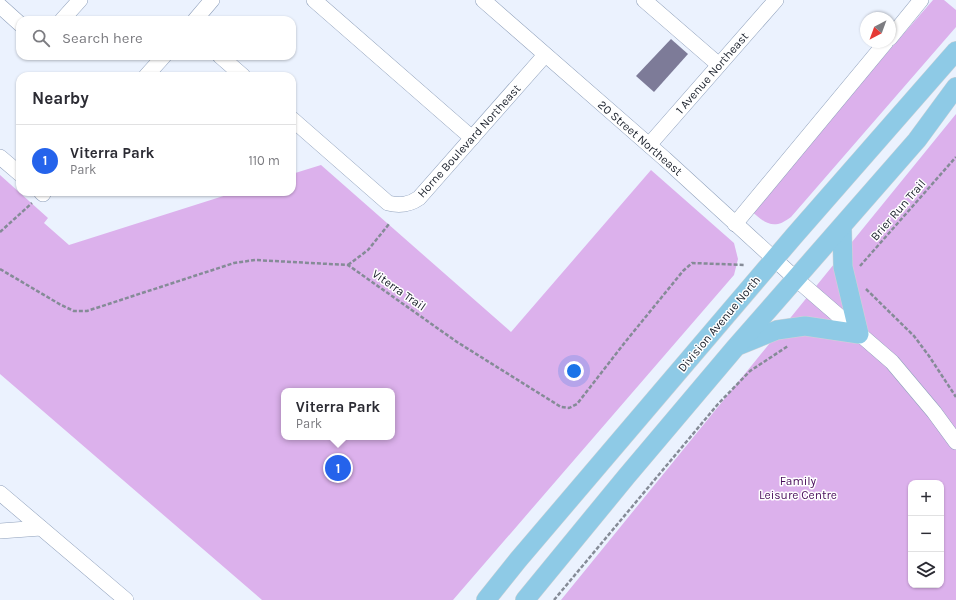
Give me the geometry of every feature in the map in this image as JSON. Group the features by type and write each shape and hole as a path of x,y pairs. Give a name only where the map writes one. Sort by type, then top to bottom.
{"main road":[{"name":"Division Avenue North","path":"486,600 518,560 774,260 930,79 956,51"},
{"path":"525,600 735,348 795,278 842,228 917,140 956,87"},
{"path":"735,348 777,330 793,327 805,326 859,334 842,267 842,228"}],"street":[{"path":"66,16 80,0"},
{"path":"198,16 212,0"},
{"path":"314,0 472,138"},
{"name":"20 Street Northeast","path":"482,0 649,145 774,260 892,362 934,412 956,442"},
{"path":"644,0 719,65"},
{"name":"1 Avenue Northeast","path":"649,145 776,0"},
{"path":"896,31 921,0"},
{"path":"0,6 16,20"},
{"path":"735,224 881,48"},
{"name":"Horne Boulevard Northeast","path":"296,122 388,203 404,205 412,203 419,198 546,55"},
{"path":"150,72 160,60"},
{"path":"225,60 238,72"},
{"path":"0,157 16,171"},
{"path":"0,493 126,600"},
{"path":"0,531 41,528"}],"path":[{"name":"Brier Run Trail","path":"857,266 861,266 956,157"},
{"path":"0,232 39,196"},
{"path":"0,269 61,305 74,311 88,311 234,263 255,260 348,265 368,250 389,224"},
{"name":"Viterra Trail","path":"348,265 457,342 561,407 569,408 577,404 683,271 692,263 745,265"},
{"path":"865,287 914,336 956,397"},
{"path":"554,600 718,404 750,371 792,343"}],"green space":[{"path":"933,0 944,0 956,10 956,27 791,217 779,224 769,224 755,215 750,210 891,48 896,48 896,42"},
{"name":"Family Leisure Centre","path":"956,114 956,600 561,600"},
{"path":"321,165 511,332 651,170 734,243 738,259 734,275 453,600 262,600 0,374 0,175 16,189 16,196 23,196 48,218 44,223 69,245 223,196 296,196 296,173"}],"building":[{"path":"671,39 688,54 654,92 636,76"}],"place":[{"name":"Viterra Park","path":"338,468"}]}
